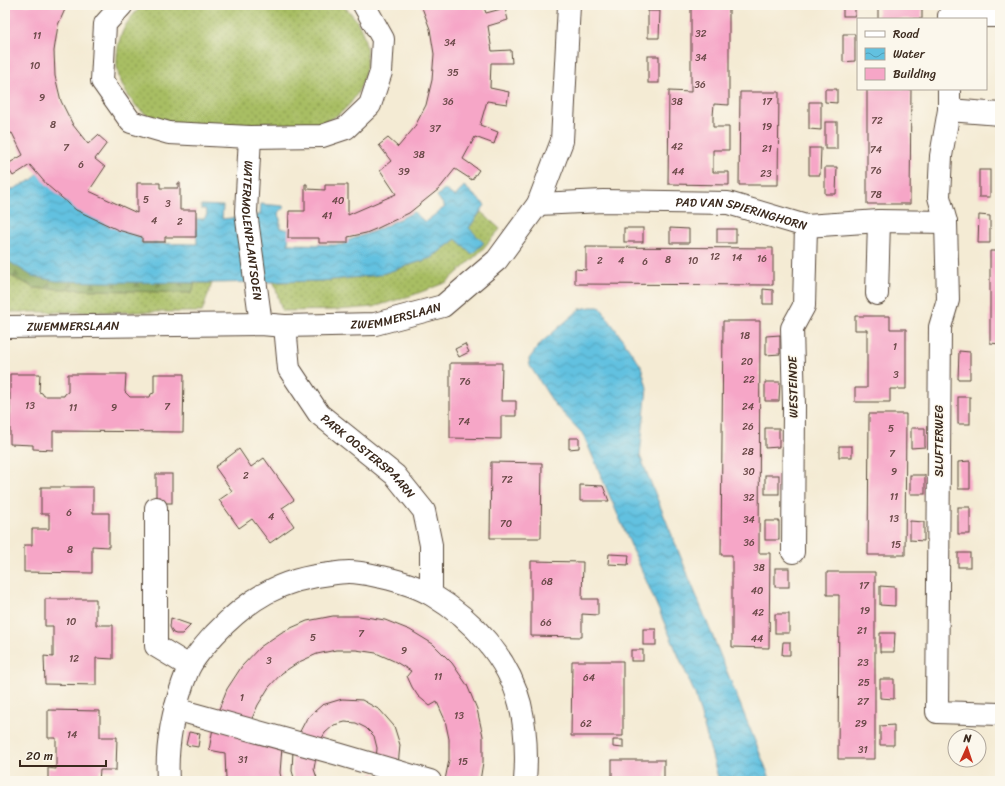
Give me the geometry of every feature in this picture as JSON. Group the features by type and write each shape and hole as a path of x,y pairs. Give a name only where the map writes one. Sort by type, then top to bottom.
{"street":[{"path":"122,5 105,24 102,81 132,122 169,133 250,136 322,136 346,128 370,105 381,72 382,39 364,5"},
{"name":"ZWEMMERSLAAN","path":"5,327 261,324 285,326 376,324 443,306 497,260 538,204 562,141 569,5"},
{"path":"949,18 949,16 1000,16"},
{"name":"SLUFTERWEG","path":"1000,114 949,99 941,156 939,197 946,222 948,300 940,327 937,712 1000,714"},
{"name":"WATERMOLENPLANTSOEN","path":"250,136 246,212 261,324"},
{"name":"PAD VAN SPIERINGHORN","path":"538,204 603,202 728,203 806,226 879,221 946,222"},
{"path":"877,294 879,221"},
{"name":"WESTEINDE","path":"793,552 794,406 792,328 804,306 806,226"},
{"name":"PARK OOSTERSPAARN","path":"285,326 289,369 319,414 395,475 424,511 431,545 431,594"},
{"path":"156,508 156,646 190,666"},
{"path":"168,781 167,762 169,736 175,709 190,666 207,642 229,620 258,597 292,580 349,572 369,574 401,582 431,594 468,621 494,650 510,677 520,703 526,739 527,766 525,781"},
{"path":"175,709 430,781"}],"green space":[{"path":"143,5 342,5 353,16 361,30 366,44 367,60 365,75 359,90 351,103 339,114 329,120 311,126 191,127 161,122 147,115 136,106 120,80 117,67 118,48 122,33 130,18"},
{"path":"481,212 500,229 480,252 447,282 413,295 373,307 337,310 282,311 274,282 322,281 379,275 431,258 456,239 472,253 484,243 469,228"},
{"path":"5,258 38,277 195,283 192,293 35,288 5,273"},
{"path":"5,273 35,288 192,293 195,283 212,283 202,312 5,312"}],"water":[{"path":"38,173 118,228 142,238 141,243 197,244 196,219 204,219 207,214 205,209 201,209 201,205 223,206 222,219 260,215 261,204 283,206 284,209 280,210 278,215 280,219 280,228 289,230 288,244 344,245 344,242 377,230 414,212 425,222 445,207 437,196 444,189 455,197 464,186 485,205 469,228 484,243 472,254 456,239 431,258 379,275 322,281 212,283 56,281 32,276 5,259 5,193 32,180"},
{"path":"600,307 641,366 647,388 640,456 771,781 719,781 695,694 583,434 555,405 530,366 529,359 541,343 580,309"}],"building":[{"path":"5,5 67,5 58,25 54,51 55,76 61,101 73,125 88,144 98,135 107,143 95,159 105,167 89,191 137,213 137,183 160,183 160,188 178,188 178,183 180,183 180,210 196,210 196,237 165,237 165,242 142,242 142,237 118,230 76,210 47,185 30,165 13,176 6,165 23,155 12,133 5,135 5,121 7,121 5,116"},
{"path":"421,5 483,5 486,13 505,8 508,20 488,26 492,51 511,50 512,63 491,63 490,88 509,92 507,104 487,101 480,125 498,132 494,144 475,137 463,159 479,170 472,180 455,169 439,189 409,213 366,233 348,237 348,243 319,243 319,238 288,238 289,211 305,211 305,184 307,184 307,189 325,190 325,185 348,185 348,215 396,194 380,170 391,161 379,145 388,138 398,147 414,128 426,105 432,80 434,54 430,29"},
{"path":"691,5 729,5 729,105 714,104 713,127 729,127 729,150 713,150 713,172 729,172 729,185 668,184 669,91 691,92"},
{"path":"843,5 855,5 855,16 843,16"},
{"path":"878,5 922,5 922,18 878,18"},
{"path":"648,11 660,11 659,38 648,38"},
{"path":"843,34 855,34 855,61 843,62"},
{"path":"648,56 659,56 659,83 648,83"},
{"path":"825,89 837,89 837,103 825,102"},
{"path":"867,90 911,90 910,204 867,204"},
{"path":"740,92 779,92 778,185 739,185"},
{"path":"809,102 821,102 821,130 809,129"},
{"path":"825,122 837,122 837,149 825,149"},
{"path":"809,148 821,148 820,175 809,175"},
{"path":"825,167 837,167 836,194 825,194"},
{"path":"979,170 990,170 990,197 979,197"},
{"path":"979,215 990,216 990,243 978,243"},
{"path":"624,228 643,228 643,242 624,242"},
{"path":"670,228 689,229 689,243 670,243"},
{"path":"717,229 736,229 736,243 717,243"},
{"path":"586,247 773,248 773,285 575,284 575,269 586,270"},
{"path":"990,251 1000,251 1000,344 990,343"},
{"path":"763,289 773,290 773,304 763,304"},
{"path":"855,316 890,316 890,329 906,329 906,389 890,389 890,402 855,402 855,388 867,388 867,330 855,330"},
{"path":"723,321 760,321 759,553 770,553 769,648 732,647 732,555 721,555"},
{"path":"780,335 780,354 766,355 766,336"},
{"path":"465,344 469,352 459,357 455,349"},
{"path":"959,351 970,352 970,379 958,379"},
{"path":"450,363 502,363 501,401 516,401 516,416 501,416 501,439 450,438"},
{"path":"10,374 40,374 39,392 44,396 64,396 68,392 68,374 126,374 125,392 130,397 150,397 151,394 154,393 154,374 184,374 183,432 53,431 53,450 33,449 33,445 10,444"},
{"path":"765,382 780,382 779,401 765,401"},
{"path":"958,397 970,397 970,424 958,424"},
{"path":"869,414 906,414 905,555 868,555"},
{"path":"765,428 779,428 779,447 765,448"},
{"path":"911,428 925,428 925,447 911,448"},
{"path":"569,438 579,438 579,448 569,449"},
{"path":"839,446 852,446 852,457 839,457"},
{"path":"239,449 251,467 264,458 294,500 282,508 294,526 270,543 252,519 239,528 219,500 232,491 215,467"},
{"path":"970,461 970,489 958,489 958,462"},
{"path":"491,462 542,463 541,538 490,538"},
{"path":"156,474 172,474 172,503 156,503"},
{"path":"765,475 779,475 779,494 765,494"},
{"path":"910,475 925,475 925,494 910,494"},
{"path":"580,485 603,486 609,501 580,501"},
{"path":"41,487 93,487 93,513 109,513 109,547 92,546 92,573 24,572 24,545 32,545 32,529 49,529 49,514 41,514"},
{"path":"958,507 970,507 970,534 958,534"},
{"path":"765,521 779,521 779,540 765,540"},
{"path":"910,521 924,522 924,541 910,540"},
{"path":"958,553 970,553 970,567 958,567"},
{"path":"609,554 629,555 628,565 608,564"},
{"path":"531,561 583,562 582,599 598,599 598,615 582,614 582,637 531,636"},
{"path":"775,568 789,568 789,587 775,587"},
{"path":"827,572 875,572 875,759 838,759 839,595 827,595"},
{"path":"880,586 895,587 895,606 880,605"},
{"path":"45,599 96,599 96,625 113,625 113,659 96,658 96,685 45,684 44,656 53,657 53,626 45,626"},
{"path":"775,614 789,614 789,633 775,633"},
{"path":"333,616 359,616 385,620 410,630 433,644 452,663 467,685 477,709 483,736 483,762 480,781 445,780 449,760 449,739 445,720 437,702 430,706 418,696 407,676 411,671 376,653 356,650 336,650 317,654 299,662 282,673 269,687 258,705 250,723 217,714 227,689 242,666 260,647 282,632 307,621"},
{"path":"171,618 191,625 182,634 173,633 170,627"},
{"path":"643,629 656,629 656,645 643,645"},
{"path":"880,633 895,633 894,652 880,652"},
{"path":"783,642 790,642 790,655 782,655"},
{"path":"631,650 643,650 643,661 631,661"},
{"path":"572,661 623,661 623,736 571,736"},
{"path":"880,679 894,679 894,699 880,698"},
{"path":"342,699 362,700 380,710 394,726 400,745 398,766 376,760 377,748 374,736 366,728 356,723 345,722 334,725 325,733 319,743 297,737 307,718 322,705"},
{"path":"48,710 100,711 100,737 117,737 116,770 100,770 99,781 48,781 48,768 56,769 56,738 48,738"},
{"path":"894,725 894,745 880,745 880,726"},
{"path":"213,728 282,747 280,773 282,781 213,781 226,779 225,753 209,750"},
{"path":"189,732 200,734 198,747 186,745"},
{"path":"613,740 623,740 623,748 613,747"},
{"path":"293,750 316,757 314,769 318,781 295,781 292,771"},
{"path":"612,760 664,760 664,781 612,781"},
{"path":"372,773 393,781 368,781"}]}
